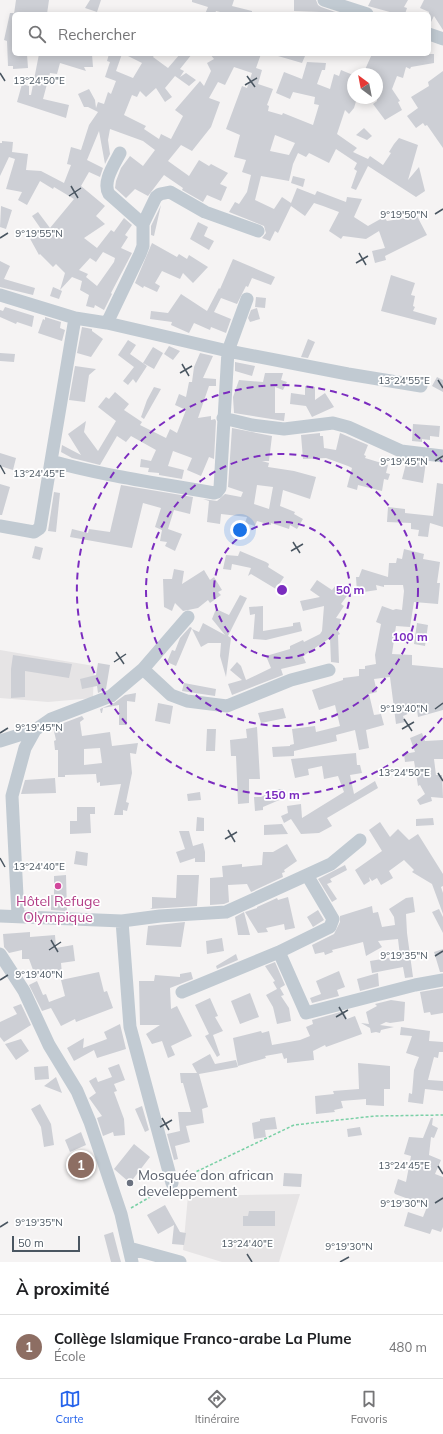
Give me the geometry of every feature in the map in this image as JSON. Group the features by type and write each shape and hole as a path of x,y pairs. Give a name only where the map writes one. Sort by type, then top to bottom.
{"street":[{"path":"324,0 361,12"},
{"path":"431,35 443,38"},
{"path":"120,153 106,183 106,189 109,194 143,224"},
{"path":"107,323 140,254 143,224 156,197 160,194 170,192 205,212 258,231"},
{"path":"0,295 75,318 107,323 228,351 348,374 421,386"},
{"path":"51,461 122,478 144,480 214,493 218,492 220,488 228,351 247,299"},
{"path":"0,526 34,532 38,531 40,528 75,318"},
{"path":"223,418 252,425 284,429 333,423 348,427 401,451 443,456"},
{"path":"0,741 35,730 51,719 111,696 143,669 188,618"},
{"path":"143,669 171,695 187,701 227,706 291,680 329,670"},
{"path":"18,916 12,796 25,748 35,730"},
{"path":"0,916 122,921 160,916 226,912 331,864 360,840"},
{"path":"182,992 279,952 330,927 333,919 307,876"},
{"path":"122,921 130,1027 172,1183"},
{"path":"279,952 306,1013 415,985 443,980"},
{"path":"0,954 24,991 49,1045 77,1092 90,1122 120,1214 132,1262"},
{"path":"129,1248 180,1262"}],"path":[{"path":"120,1214 172,1183 294,1125 375,1116 443,1115"}],"shaded area":[{"path":"0,650 94,666 93,698 48,702 0,698"},
{"path":"300,1194 279,1262 222,1262 183,1250 188,1196"}],"building":[{"path":"16,0 49,0 47,12 14,12"},
{"path":"90,0 101,0 97,12 85,8"},
{"path":"192,0 234,0 232,6 252,12 206,12 208,7 192,2"},
{"path":"294,0 316,0 318,5 321,7 335,12 321,12 294,11"},
{"path":"371,0 408,0 404,7 407,8 406,12 390,12 368,6"},
{"path":"424,0 443,0 443,30 434,16 431,22 431,12 420,8"},
{"path":"10,13 12,13 12,56 27,56 28,68 13,69 13,66 8,66 7,41 4,40"},
{"path":"431,54 434,54 434,63 411,67 410,69 406,67 403,78 397,76 392,89 400,101 398,102 402,110 385,120 373,104 383,104 383,68 366,68 371,56 431,56"},
{"path":"39,56 92,56 93,67 84,67 86,71 60,63 57,74 50,73 43,99 69,105 66,118 17,102 22,84 29,86 29,95 31,95"},
{"path":"108,56 121,56 116,71 133,78 142,63 128,56 154,56 168,68 178,56 190,56 180,69 184,71 180,77 186,73 196,80 189,86 175,76 165,88 172,97 165,102 156,88 146,97 140,91 137,97 132,95 124,115 146,126 144,129 159,139 161,134 171,139 183,116 175,110 200,81 204,86 211,71 207,63 214,59 212,56 260,56 256,68 262,70 258,84 273,89 267,105 269,106 268,111 282,115 283,113 313,125 319,105 314,104 315,97 293,92 290,99 276,93 284,72 302,79 307,62 326,63 325,70 322,70 317,84 330,89 334,74 339,76 341,70 347,72 347,104 355,104 349,114 345,110 337,134 357,148 353,152 368,159 370,156 383,165 391,153 389,152 399,138 418,145 408,180 419,167 425,191 416,197 368,166 356,190 351,188 357,171 354,169 357,163 336,149 329,163 309,153 306,157 298,153 293,164 289,181 261,176 255,200 274,209 282,197 291,203 297,188 315,195 317,191 346,202 347,197 362,199 354,217 368,226 384,217 387,221 417,216 427,235 385,256 386,260 375,263 372,251 385,248 379,231 366,239 343,236 341,239 329,231 339,212 314,203 305,216 291,206 278,233 275,231 270,241 262,238 266,233 264,226 229,212 235,202 239,204 247,192 251,175 242,172 246,160 234,157 240,135 226,129 242,86 247,88 252,73 234,67 225,85 218,82 209,98 220,102 211,127 192,151 181,145 168,161 189,176 199,160 209,166 211,164 228,173 220,184 227,187 221,201 207,195 203,202 182,190 183,188 164,175 148,196 135,189 126,198 115,188 121,168 130,156 143,166 155,150 143,141 110,129 108,140 110,154 105,164 99,131 87,160 103,168 100,177 89,172 81,186 105,206 96,216 105,224 84,238 97,248 111,230 114,232 124,218 132,225 125,235 128,237 121,248 132,253 111,293 112,294 104,310 95,305 94,308 86,306 89,295 80,290 82,281 72,277 60,290 65,273 56,264 53,267 40,254 39,255 28,235 41,229 32,216 38,212 50,228 74,199 54,187 53,189 40,181 27,205 18,200 22,192 6,189 15,159 9,157 0,176 0,143 2,143 2,141 13,142 12,152 28,154 26,170 41,171 64,183 71,165 67,164 71,147 81,150 89,125 98,112 88,107 84,107 78,94 89,89 95,100 96,108 98,102 104,104 108,92 111,94 116,81 105,77 110,62 107,61","holes":["275,135 295,143 289,155 270,151","103,252 115,258 114,262 97,286 86,277 88,274 79,270 90,258 96,262"]},
{"path":"278,56 305,56 302,63"},
{"path":"443,71 443,148 427,125 425,126 423,123 416,128 407,116 418,108 411,97 429,86 428,82"},
{"path":"364,128 372,136 367,140 356,135"},
{"path":"293,176 305,179 303,187 291,183"},
{"path":"161,205 154,236 151,235 151,226"},
{"path":"1,206 12,210 6,229 0,227"},
{"path":"198,222 208,227 204,236 214,241 209,250 190,239"},
{"path":"152,243 177,257 179,254 187,259 189,255 208,267 193,283 183,273 180,279 162,271 155,283 160,286 157,292 144,286 143,288 135,283"},
{"path":"233,259 275,277 271,285 252,278 237,304 221,298 214,312 231,319 226,333 211,327 210,330 194,323 189,333 171,325 172,322 150,319 151,311 168,313 181,294 207,311 219,288 220,289"},
{"path":"0,261 10,266 4,279 35,288 33,295 0,287"},
{"path":"391,275 415,283 411,295 415,296 413,306 415,307 413,311 437,318 435,325 381,311"},
{"path":"53,287 62,291 59,299 50,296"},
{"path":"256,297 266,298 265,308 255,307"},
{"path":"5,307 34,316 32,327 17,322 16,324 0,317 0,310 3,311"},
{"path":"257,308 260,319 250,322 248,318 251,310"},
{"path":"45,317 61,322 60,328 65,330 62,341 38,333 43,319 45,320"},
{"path":"82,327 92,329 92,331 103,339 91,357 77,353"},
{"path":"308,339 315,342 308,358 301,357"},
{"path":"128,340 136,345 130,354 147,366 136,383 133,379 128,385 123,381 134,367 118,355"},
{"path":"169,346 180,351 173,360 164,354"},
{"path":"153,347 163,353 154,369 143,363"},
{"path":"0,353 15,354 14,362 0,361"},
{"path":"200,353 213,356 203,378 216,379 216,386 209,386 198,418 211,416 211,420 215,419 216,421 214,459 209,457 201,476 187,470 192,458 173,451 168,466 184,470 182,479 159,475 159,473 148,472 149,468 140,467 141,459 151,461 156,450 131,436 126,442 117,436 100,465 72,458 61,452 62,445 81,455 68,434 86,421 84,432 98,451 116,421 98,407 106,397 109,399 115,392 129,404 124,410 142,422 140,425 166,438 170,429 177,433 186,410 175,405 179,394 186,397 189,382 192,382 194,367"},
{"path":"235,362 255,366 252,376 235,371"},
{"path":"75,366 96,369 89,375 85,402 69,400"},
{"path":"265,373 283,373 281,380 287,382 283,390 275,387 275,413 285,413 284,421 234,413 233,397 239,380 263,382"},
{"path":"437,377 443,380 443,392 432,386"},
{"path":"305,386 315,387 315,400 325,393 334,407 312,417 306,406 290,404 291,393 305,395"},
{"path":"154,387 161,389 144,419 141,417 147,400"},
{"path":"413,424 440,426 439,437 430,436 430,440 422,439 422,442 412,441"},
{"path":"232,428 272,436 269,461 262,461 269,463 268,467 294,471 316,477 310,499 283,490 280,506 295,512 294,514 303,519 297,529 290,525 289,529 271,523 271,525 257,521 255,526 245,523 247,517 221,514 220,524 207,522 209,501 203,499 217,501 225,494 241,497 243,492 228,487","holes":["257,485 273,487 269,509 254,504"]},
{"path":"320,433 320,436 323,436 324,448 336,450 340,433 368,445 364,455 366,456 365,458 388,465 386,473 390,474 388,480 384,479 382,491 358,485 357,490 347,487 352,468 348,466 326,458 303,459 301,435"},
{"path":"0,453 16,458 13,470 0,466"},
{"path":"407,460 426,462 423,483 402,479"},
{"path":"437,483 443,484 443,527 430,523 428,537 418,536 419,530 411,529 411,523 387,522 388,507 405,509 405,513 433,516"},
{"path":"0,484 10,487 2,515 0,515"},
{"path":"121,485 193,497 190,514 174,510 168,529 182,534 175,551 165,546 167,542 160,541 162,530 155,527 161,508 143,503 132,548 70,537 72,529 88,533 89,529 110,532"},
{"path":"54,492 60,493 56,532 48,531"},
{"path":"35,546 43,548 40,560 32,558"},
{"path":"404,549 424,554 423,559 440,562 437,583 440,583 438,604 414,602 410,627 396,626 392,654 412,655 412,665 443,668 443,710 418,717 417,710 403,716 405,722 396,724 390,677 374,679 377,692 369,694 374,715 381,714 384,725 366,730 369,748 359,750 355,730 336,735 337,741 294,751 294,756 273,757 272,747 290,746 294,744 292,729 315,726 316,732 340,726 335,705 319,710 312,690 343,680 343,678 359,676 359,669 365,669 365,666 376,664 375,655 381,624 376,622 382,606 393,610 402,610 404,591 403,585 384,585 384,587 376,585 377,590 357,593 356,577 359,577 362,569 388,577 389,563 396,563 397,558 402,559"},
{"path":"240,551 266,562 269,564 268,567 284,577 276,589 251,574 248,576 251,568 232,564 231,570 223,569 226,555 238,556"},
{"path":"174,569 184,571 182,584 204,570 210,580 214,577 222,590 218,592 221,595 210,603 208,600 198,608 183,611 175,603 172,611 164,607 163,579 172,579"},
{"path":"317,580 332,590 336,585 349,593 341,604 344,606 336,618 341,619 338,631 340,634 338,635 339,663 331,662 330,638 303,656 306,663 281,669 283,675 232,695 228,684 242,680 230,670 237,662 241,666 246,680 271,668 266,656 290,649 290,646 303,640 304,642 320,634 322,631 324,606 303,611 300,601 320,597 310,590"},
{"path":"240,595 247,598 228,636 231,638 226,677 220,656 221,643 208,643 201,647 192,629 199,632 203,623 225,635 212,619 216,609 229,615"},
{"path":"263,606 263,631 293,626 293,623 300,622 302,631 266,640 253,639 255,614 250,615 249,607"},
{"path":"417,623 428,625 425,646 414,644"},
{"path":"190,627 192,628 176,666 167,662 172,650 175,651 180,638"},
{"path":"13,655 72,664 69,678 25,671 25,697 11,698 11,669"},
{"path":"98,663 110,665 106,689 98,693 97,686 82,689 80,679 96,675"},
{"path":"184,683 216,689 215,696 182,691"},
{"path":"136,693 135,702 127,701 127,725 119,725 119,705 103,708 101,713 100,709 114,703 125,695"},
{"path":"158,703 173,706 170,724 155,721"},
{"path":"283,708 286,718 261,723 258,713"},
{"path":"82,716 84,719 80,722 82,736 110,732 112,746 138,743 136,754 130,753 132,773 126,802 129,803 127,811 123,810 123,815 114,815 121,784 100,786 100,782 97,783 96,774 65,775 65,777 58,777 58,750 55,750 54,741 56,740 53,727","holes":["100,748 102,763 84,765 84,749"]},
{"path":"257,727 260,779 249,779 249,803 238,804 236,756 231,756 230,740 247,738 246,729"},
{"path":"207,729 216,729 215,751 206,751"},
{"path":"422,733 425,741 443,740 443,759 434,759 436,775 442,775 443,798 431,797 432,801 420,805 417,800 425,794 420,785 418,786 414,761 405,762 404,754 415,752 410,738"},
{"path":"356,753 357,765 360,765 362,773 350,775 354,794 375,781 378,788 327,818 332,826 319,833 301,834 291,819 284,823 281,816 288,813 287,806 301,804 302,818 344,792 338,776 324,779 322,766 308,769 309,775 295,778 291,759"},
{"path":"55,778 56,793 21,794 25,780"},
{"path":"277,789 283,789 284,798 263,807 263,810 255,811 254,797 261,797"},
{"path":"200,792 201,800 188,801 187,794"},
{"path":"77,807 95,807 95,814 90,814 91,833 70,834 70,821 77,821"},
{"path":"197,817 204,818 204,831 196,831"},
{"path":"433,818 434,825 416,826 416,819"},
{"path":"380,822 390,837 398,829 409,840 418,834 443,874 443,886 441,887 443,893 443,914 432,884 412,872 414,870 404,860 389,871 393,878 381,885 377,878 372,881 369,877 370,881 364,885 355,870 382,851 369,830"},
{"path":"282,824 288,834 264,835 264,825"},
{"path":"179,831 189,831 193,846 203,843 205,862 195,862 195,858 180,863 176,852 185,849"},
{"path":"287,844 297,861 284,870 285,872 282,873 283,877 251,892 247,884 228,885 229,902 210,905 210,878 223,877 222,866 242,864 242,867 262,865 263,852 273,852"},
{"path":"76,851 88,853 87,866 74,864"},
{"path":"345,865 347,870 330,879 332,882 327,884 337,899 332,902 318,879"},
{"path":"66,875 67,911 51,910 51,895 54,895 54,876"},
{"path":"177,875 199,875 197,906 150,909 152,908 152,897 176,898"},
{"path":"288,897 295,928 285,930 284,924 266,928 268,932 258,933 245,912 277,898 278,900"},
{"path":"413,897 415,912 406,914 413,977 405,978 403,967 372,973 370,961 400,956 398,939 378,941 382,947 366,956 363,942 332,950 333,952 325,955 324,952 315,954 312,945 334,934 340,922 340,916 372,906 373,913 378,912 382,927 395,925 394,917 389,909 406,898"},
{"path":"439,909 443,917 443,933 432,912"},
{"path":"318,910 324,920 313,927 307,917"},
{"path":"244,912 250,935 238,935 235,917"},
{"path":"185,922 181,947 146,945 148,926"},
{"path":"30,932 30,937 55,935 56,948 73,945 75,961 61,963 62,974 36,978 29,959 22,959 22,950 9,953 4,947 3,934"},
{"path":"222,938 224,951 207,954 206,941"},
{"path":"443,949 443,972 440,972 434,952"},
{"path":"236,954 238,960 217,969 216,966"},
{"path":"275,962 285,985 280,988 284,995 281,996 289,1008 291,1021 277,1024 273,1007 266,995 277,989 273,982 275,981 265,966"},
{"path":"339,971 345,987 337,990 339,996 312,1003 310,998 321,994 316,981"},
{"path":"99,972 104,992 107,991 113,1008 76,1022 75,1019 61,1026 51,1008 42,1011 29,985 37,981 43,995 46,994 49,1002 65,996 61,980"},
{"path":"191,972 193,979 170,988 171,1009 177,1006 192,1036 171,1046 175,1055 168,1058 162,1041 152,1044 146,1034 160,1025 140,1025 139,981 154,981 155,975 180,977 180,974"},
{"path":"378,973 379,986 360,991 357,979"},
{"path":"443,988 443,1013 431,1015 430,1012 424,1013 420,992"},
{"path":"250,993 259,1017 240,1024 231,1001"},
{"path":"210,998 218,1016 215,1017 223,1031 213,1035 220,1055 217,1057 205,1036 209,1034 195,1005"},
{"path":"391,1000 405,1002 404,1021 390,1023 386,1022 380,1025 394,1027 381,1030 380,1033 371,1033 370,1028 361,1023 369,1024 366,1012 377,1006 375,1004"},
{"path":"21,1004 31,1025 4,1042 0,1037 0,1022 17,1014 13,1007"},
{"path":"344,1011 347,1019 355,1016 362,1034 326,1047 325,1045 313,1051 314,1060 287,1063 287,1058 284,1059 282,1053 265,1056 266,1058 238,1066 233,1038 261,1031 262,1033 269,1031 272,1045 300,1040 310,1036 306,1027 313,1024 312,1020"},
{"path":"120,1024 126,1049 97,1058 94,1050 74,1061 67,1048 84,1038 83,1048 107,1039 104,1032"},
{"path":"401,1027 430,1031 429,1041 443,1042 443,1052 439,1052 438,1058 434,1057 428,1080 443,1081 443,1091 425,1089 423,1104 408,1102 409,1093 412,1094 414,1070 419,1057 406,1053 412,1036 400,1035"},
{"path":"21,1039 29,1051 16,1060 5,1044"},
{"path":"210,1054 215,1064 236,1060 238,1067 199,1074 208,1107 202,1109 204,1123 186,1126 190,1142 175,1146 178,1159 174,1160 167,1134 180,1131 178,1112 191,1112 183,1083 181,1083 180,1073 197,1073 192,1064"},
{"path":"358,1063 390,1066 390,1089 384,1089 384,1106 366,1105 366,1099 341,1101 343,1108 334,1110 335,1112 316,1114 315,1096 334,1094 333,1091 359,1089"},
{"path":"119,1064 125,1080 114,1084 117,1091 114,1092 124,1119 125,1135 114,1136 113,1132 103,1136 97,1118 102,1116 89,1098 96,1093 89,1081 96,1077 98,1082 112,1077 108,1068"},
{"path":"48,1066 49,1079 35,1080 34,1067"},
{"path":"56,1077 62,1093 44,1086"},
{"path":"40,1104 51,1124 54,1145 44,1147 41,1127 31,1109"},
{"path":"142,1106 149,1130 145,1132 135,1109"},
{"path":"275,1117 277,1129 265,1130 266,1137 254,1139 252,1123 260,1121 260,1119"},
{"path":"431,1118 433,1118 432,1125 438,1128 434,1138 431,1137 429,1155 441,1160 435,1174 443,1177 443,1227 441,1232 432,1229 430,1234 404,1226 408,1212 423,1217 429,1202 414,1201 395,1194 394,1192 398,1179 406,1182 411,1156 404,1154 409,1137 423,1138"},
{"path":"360,1127 362,1135 348,1137 347,1129"},
{"path":"81,1132 86,1145 70,1152 65,1140"},
{"path":"134,1144 150,1157 130,1183 114,1169"},
{"path":"284,1173 302,1174 301,1187 283,1186"},
{"path":"165,1205 180,1232 186,1233 184,1245 172,1244 174,1225 158,1234 147,1215"},
{"path":"249,1211 275,1211 275,1226 243,1226 243,1216 248,1216"},
{"path":"113,1232 121,1262 111,1262 104,1235"}],"place":[{"name":"Hôtel Refuge Olympique","path":"58,886"},
{"name":"Collège Islamique Franco-arabe La Plume","path":"81,1165"},
{"name":"Mosquée don african develeppement","path":"130,1183"}]}
